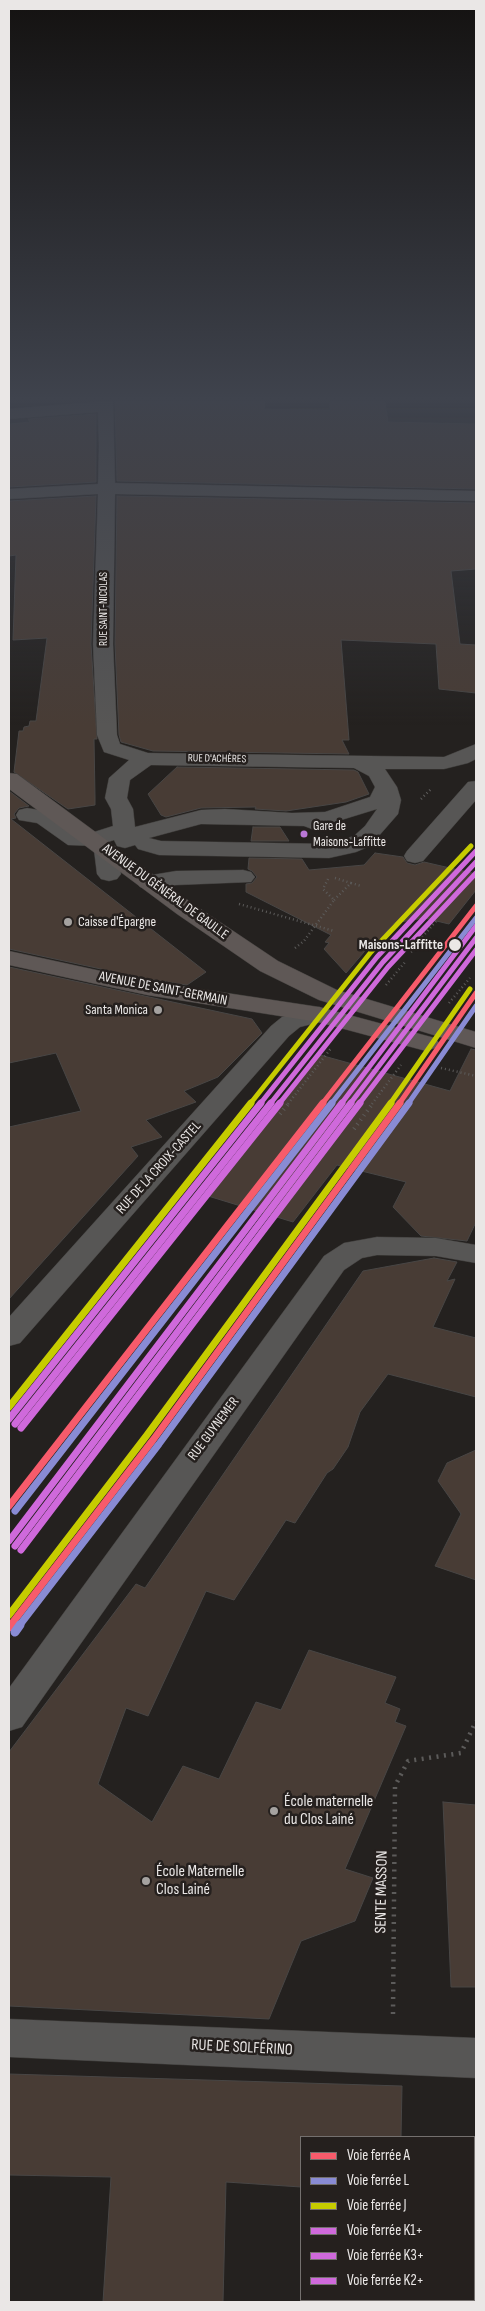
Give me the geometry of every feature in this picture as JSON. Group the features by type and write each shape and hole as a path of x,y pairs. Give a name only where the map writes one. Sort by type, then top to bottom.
{"main road":[{"name":"AVENUE DU GÉNÉRAL DE GAULLE","path":"9,779 148,882 323,1005"},
{"name":"AVENUE DU GÉNÉRAL DE GAULLE","path":"9,801 237,964 323,1005"},
{"name":"AVENUE DE SAINT-GERMAIN","path":"9,958 147,988 289,1012 323,1005"},
{"path":"323,1005 467,1051"}],"street":[{"name":"RUE SAINT-NICOLAS","path":"105,510 104,644 107,736 111,748 147,758"},
{"name":"RUE D'ACHÈRES","path":"147,758 444,763 461,759 476,750"},
{"path":"99,845 124,828 122,809 116,798 120,778 132,767 147,758"},
{"path":"146,844 159,848 257,850 329,851 348,847 362,841 387,814 390,800 386,787 377,772 358,761"},
{"path":"122,809 135,788 158,774 175,770 251,772"},
{"path":"216,848 362,808 378,801 386,787"},
{"path":"415,856 476,788"},
{"path":"27,815 43,817 76,840 99,845 146,844 241,818"},
{"path":"99,845 147,830 201,817 329,818"},
{"path":"176,847 277,819"},
{"path":"99,845 109,874"},
{"path":"148,882 176,878 243,877"},
{"name":"RUE DE LA CROIX-CASTEL","path":"9,1336 280,1031 291,1022 323,1005"},
{"name":"RUE GUYNEMER","path":"9,1716 334,1263 354,1250 377,1246 436,1248 476,1254"},
{"name":"RUE DE SOLFÉRINO","path":"9,2038 476,2058"}],"path":[{"path":"334,900 322,888 330,877 361,886"},
{"path":"269,966 304,941 334,900 351,883"},
{"path":"234,905 238,903 334,931"},
{"path":"417,943 437,920"},
{"path":"382,990 406,961"},
{"path":"447,1006 470,978"},
{"path":"280,1114 334,1045"},
{"path":"467,1051 476,1076"},
{"path":"354,1129 404,1060"},
{"name":"SENTE MASSON","path":"392,2055 395,1786 408,1760 461,1753 476,1721"}],"building":[{"path":"9,510 96,510 91,644 97,739 94,739 95,805 68,809 14,772 19,731 23,731 24,727 29,726 30,721 36,721 47,638 13,640 16,555 9,556"},
{"path":"117,510 476,510 476,569 451,571 460,644 476,645 476,693 439,689 436,644 341,640 349,740 342,740 349,754 153,751 121,742 119,735 115,644"},
{"path":"177,767 354,770 358,772 369,794 346,802 286,811 255,809 256,807 201,808 166,817 161,815 148,794"},
{"path":"9,791 29,806 19,808 14,814 16,818 11,819 206,972 187,985 147,979 9,949"},
{"path":"253,827 280,827 289,841 251,841"},
{"path":"375,853 403,857 407,863 415,865 424,862 476,874 476,890 449,924 424,918 394,923 374,946 370,945 346,973 324,949 329,943 325,942 331,935 246,892 246,884 252,883 257,877 248,869 249,858 302,859 309,870 364,865"},
{"path":"9,967 252,1019 262,1033 218,1077 184,1091 196,1102 146,1120 162,1137 131,1147 138,1156 9,1299 9,1127 81,1111 56,1053 9,1063"},
{"path":"471,1049 476,1050 476,1222 467,1241 421,1236 393,1207 406,1182 337,1165 293,1222 208,1196 320,1055 450,1091"},
{"path":"434,1258 457,1262 447,1281 455,1279 433,1327 476,1338 476,1397 388,1374 360,1412 348,1447 333,1469 327,1473 295,1523 286,1520 234,1600 206,1591 148,1716 126,1708 98,1784 152,1822 183,1766 219,1779 256,1702 281,1710 309,1650 396,1677 385,1703 400,1709 395,1722 406,1726 345,1869 373,1878 355,1921 301,1941 269,2019 9,2006 9,1752 136,1584 145,1588 363,1271"},
{"path":"476,1450 476,1580 435,1566 461,1514 438,1481 447,1463"},
{"path":"443,1802 476,1805 476,1987 451,1987"},
{"path":"9,2074 402,2086 401,2136 300,2136 300,2187 226,2182 223,2302 103,2302 111,2177 9,2175"}],"rail line":[{"name":"J","path":"9,1407 371,952 471,846"},
{"name":"K1+","path":"9,1419 377,957 476,851"},
{"name":"K3+","path":"15,1424 383,962 476,862"},
{"name":"K2+","path":"21,1428 388,967 476,873"},
{"name":"A","path":"9,1506 476,906"},
{"name":"L","path":"15,1511 476,918"},
{"name":"K1+","path":"9,1541 476,926"},
{"name":"K3+","path":"15,1546 476,938"},
{"name":"K2+","path":"21,1550 476,950"},
{"name":"J","path":"9,1615 147,1435 430,1049 470,989"},
{"name":"A","path":"9,1627 153,1440 436,1053 476,993"},
{"name":"L","path":"15,1632 159,1444 442,1057 476,1006"}],"place":[{"name":"Gare de Maisons-Laffitte","path":"304,834"},
{"name":"Caisse d'Épargne","path":"68,922"},
{"name":"Maisons-Laffitte","path":"455,945"},
{"name":"Santa Monica","path":"158,1010"},
{"name":"École maternelle du Clos Lainé","path":"274,1811"},
{"name":"École Maternelle Clos Lainé","path":"146,1881"}]}
